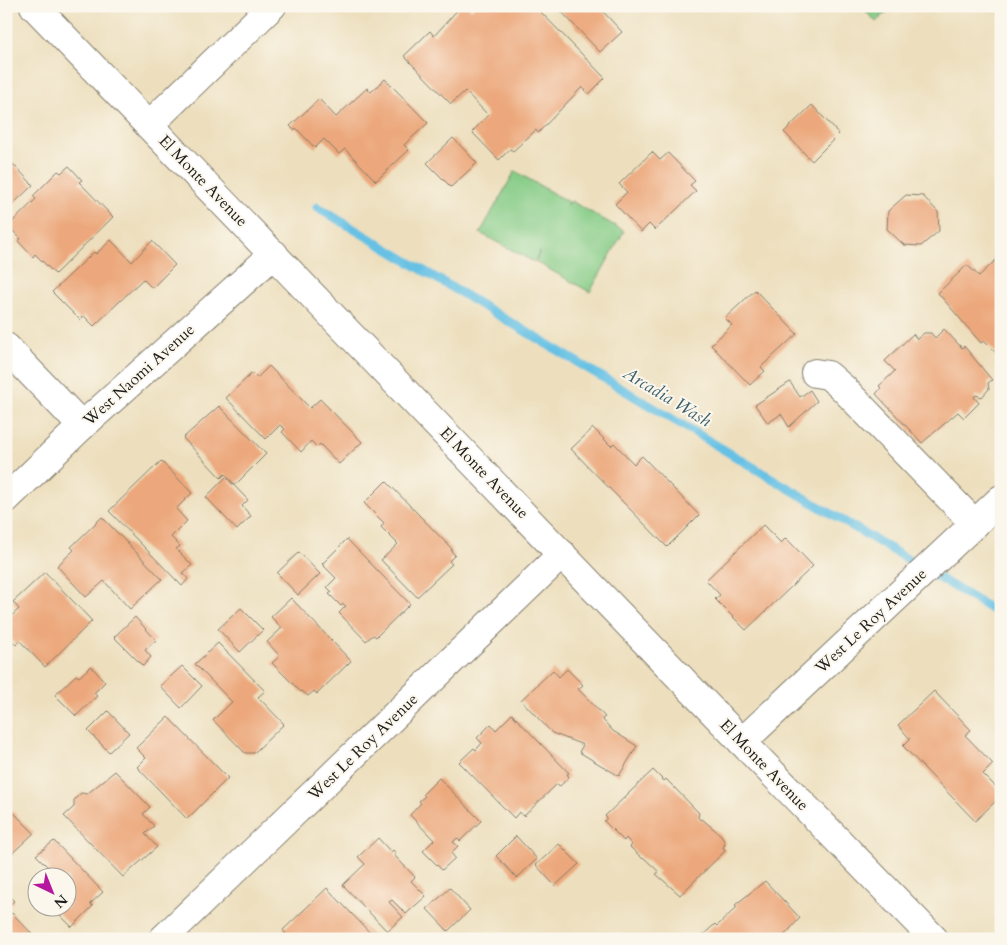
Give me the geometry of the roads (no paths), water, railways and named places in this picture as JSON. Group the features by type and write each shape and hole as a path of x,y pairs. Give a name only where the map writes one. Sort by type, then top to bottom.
{"street":[{"name":"El Monte Avenue","path":"34,6 562,554 924,935"},
{"path":"149,125 272,6"},
{"name":"West Naomi Avenue","path":"6,499 82,426 274,254"},
{"path":"6,347 82,426"},
{"path":"815,372 828,375 843,388 975,524"},
{"name":"West Le Roy Avenue","path":"742,742 1001,499"},
{"name":"West Le Roy Avenue","path":"164,939 562,554"}],"waterway":[{"name":"Arcadia Wash","path":"317,207 1001,615"}]}
